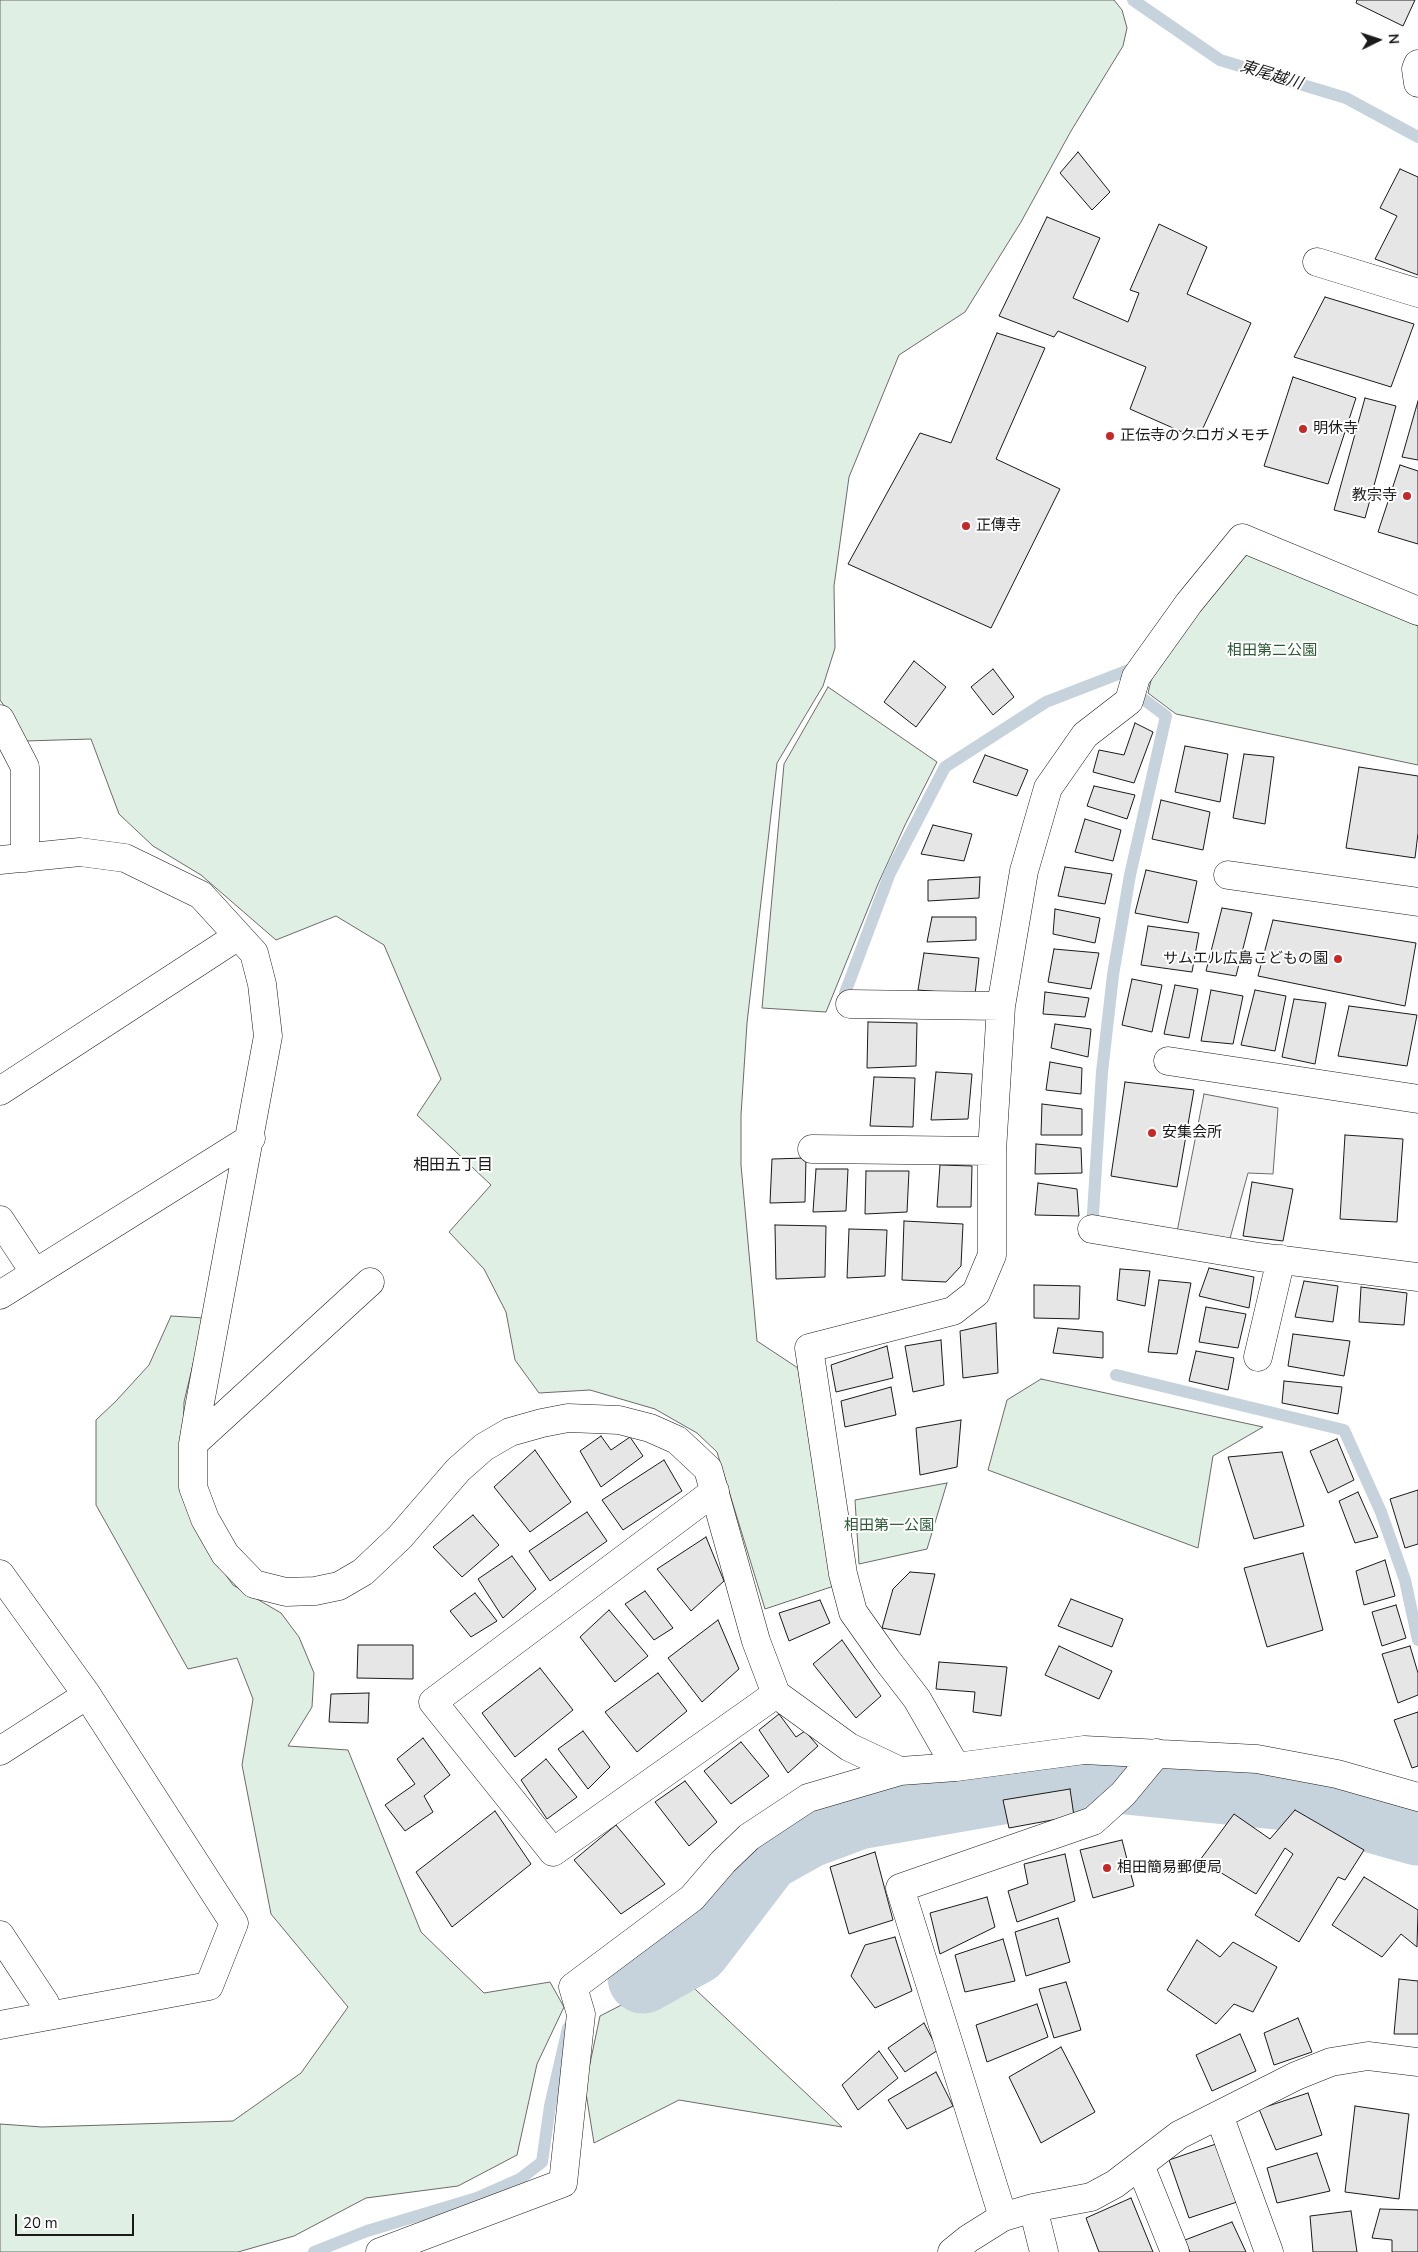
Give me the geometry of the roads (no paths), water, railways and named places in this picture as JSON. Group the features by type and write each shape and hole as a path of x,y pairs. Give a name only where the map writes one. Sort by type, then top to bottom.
{"street":[{"path":"1418,64 1416,69 1418,83"},
{"path":"1317,262 1418,293"},
{"path":"956,1767 917,1699 886,1660 853,1612 843,1574 808,1348 953,1311 976,1293 992,1255 992,1151 1001,1006 1024,871 1048,788 1086,734 1129,701 1136,677 1189,603 1242,538 1418,611"},
{"path":"0,720 25,767 12,859 80,852 125,858 201,895 254,952 262,984 268,1036 193,1444 193,1487 205,1519 225,1554 254,1584 286,1592 315,1591 339,1586 363,1572 400,1537 458,1470 484,1447 510,1432 568,1418 618,1420 650,1428 677,1440 708,1469 756,1641 776,1694 849,1747 900,1771"},
{"path":"1228,875 1418,902"},
{"path":"0,1091 238,936"},
{"path":"850,1004 1001,1006"},
{"path":"1168,1061 1418,1099"},
{"path":"0,1295 250,1138"},
{"path":"812,1149 992,1151"},
{"path":"0,1220 35,1273"},
{"path":"1092,1229 1281,1260 1418,1277"},
{"path":"1258,1357 1281,1260"},
{"path":"193,1444 370,1282"},
{"path":"715,1491 433,1702 553,1852 776,1694"},
{"path":"0,1574 87,1695 234,1923 209,1986 0,2025"},
{"path":"0,1752 87,1695"},
{"path":"380,2252 563,2183 581,2014 573,1987 692,1898 749,1837 808,1798 900,1771 956,1767 1084,1750 1151,1760 1257,1759 1337,1774 1418,1797"},
{"path":"1003,2217 900,1888 1093,1821 1123,1794 1151,1760"},
{"path":"0,1935 45,2003 48,2016"},
{"path":"952,2252 1003,2217 1032,2208 1091,2197 1116,2184 1180,2135 1296,2076 1331,2062 1368,2056 1418,2062"},
{"path":"1219,2115 1269,2252"},
{"path":"1140,2165 1174,2252"},
{"path":"1032,2208 1044,2252"}],"waterway":[{"name":"東尾越川","path":"1133,0 1220,60 1346,98 1418,137"},
{"path":"845,993 890,873 945,767 1046,702 1139,666"},
{"path":"1092,1229 1102,1072 1113,975 1130,875 1166,716 1138,695 1141,685"},
{"path":"1116,1375 1344,1430 1381,1512 1405,1580 1418,1640"},
{"path":"643,1978 695,1949 766,1856 807,1833 858,1814 1076,1776 1116,1778 1296,1796 1418,1830"},
{"path":"314,2252 367,2231 477,2198 520,2179 542,2162 550,2106 568,2028"}],"place":[{"name":"明休寺","path":"1303,429"},
{"name":"正伝寺のクロガメモチ","path":"1110,436"},
{"name":"教宗寺","path":"1407,496"},
{"name":"正傳寺","path":"966,526"},
{"name":"サムエル広島こどもの園","path":"1338,959"},
{"name":"安集会所","path":"1152,1133"},
{"name":"相田簡易郵便局","path":"1107,1868"}],"district":[{"name":"相田五丁目","path":"453,1166"}],"park label":[{"name":"相田第二公園","path":"1272,651"},
{"name":"相田第一公園","path":"889,1526"}]}
